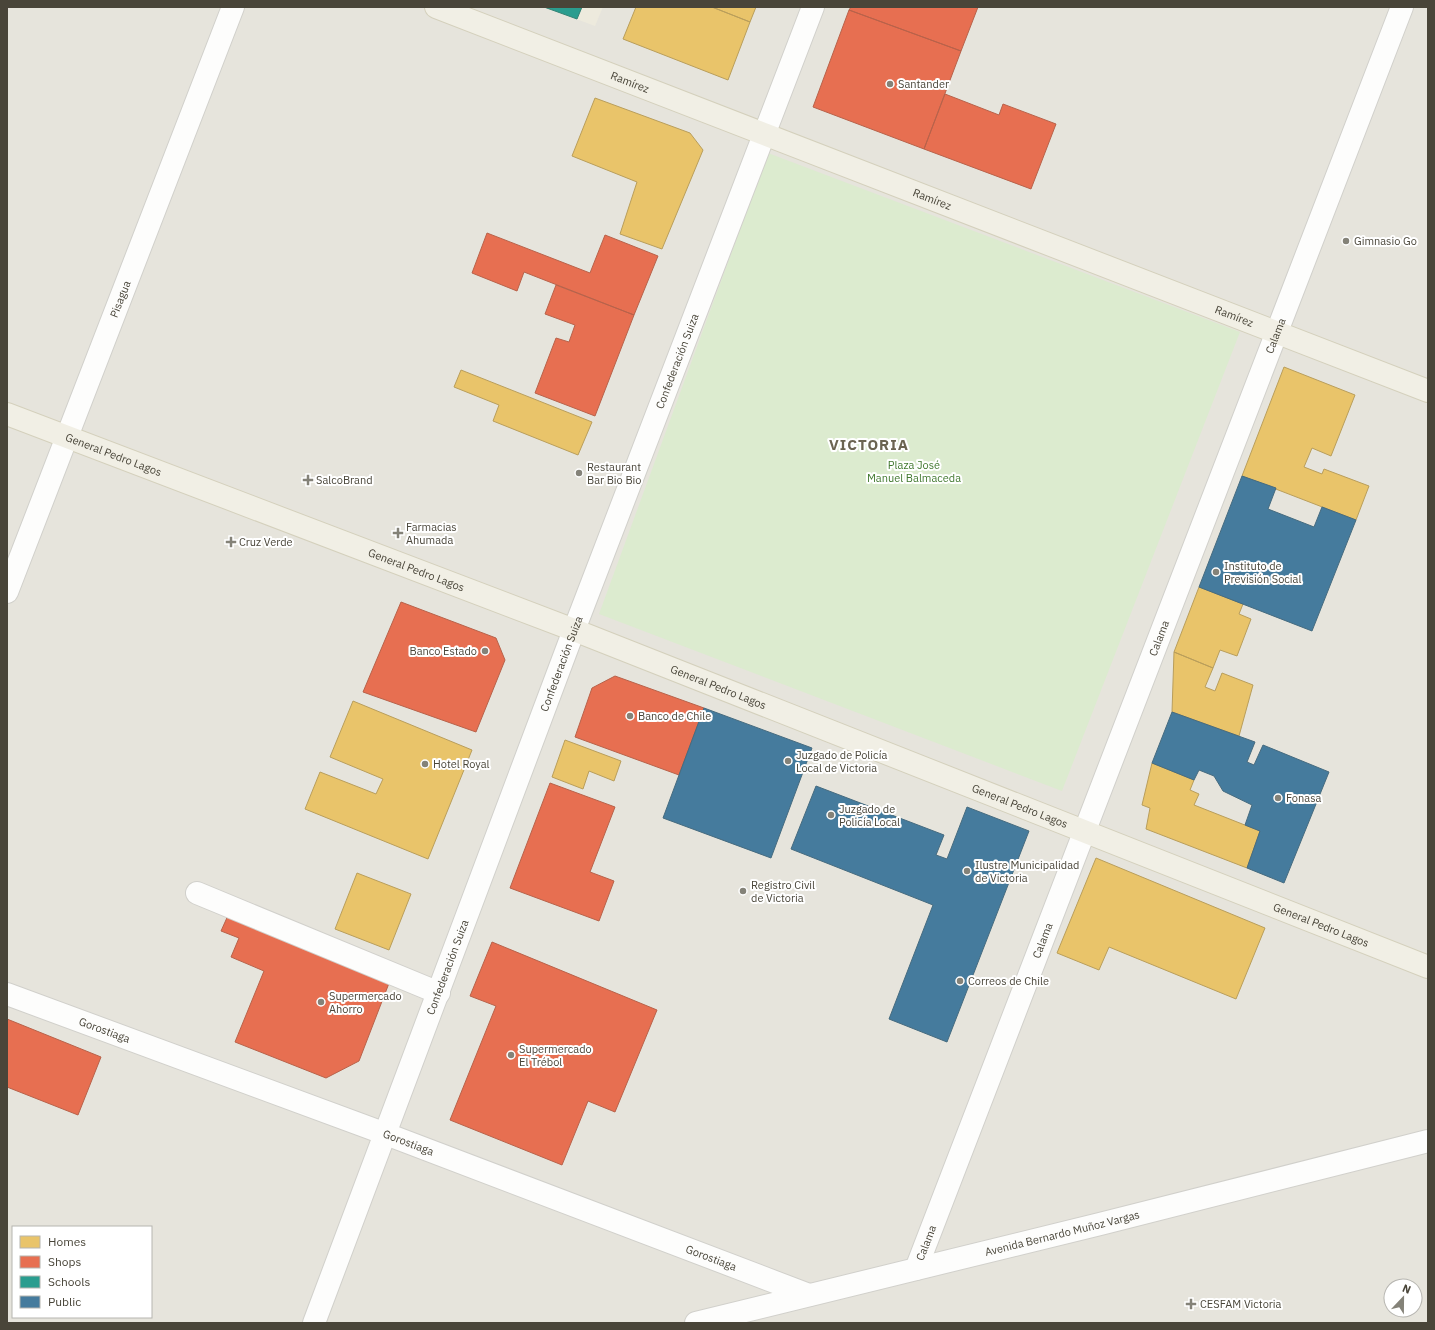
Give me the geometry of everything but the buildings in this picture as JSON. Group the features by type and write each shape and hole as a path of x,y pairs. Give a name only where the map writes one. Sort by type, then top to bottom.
{"main road":[{"name":"Ramírez","path":"436,7 1428,391"},
{"name":"General Pedro Lagos","path":"7,414 574,630 1428,967"}],"street":[{"name":"Pisagua","path":"7,592 234,7"},
{"name":"Confederación Suiza","path":"314,1323 574,630 812,7"},
{"name":"Calama","path":"916,1270 1402,7"},
{"path":"197,893 439,993"},
{"name":"Gorostiaga","path":"7,994 386,1134 809,1295"},
{"name":"Avenida Bernardo Muñoz Vargas","path":"696,1323 916,1270 1428,1141"}],"shaded area":[{"path":"7,7 1428,7 1428,1323 7,1323"},
{"path":"544,7 603,7 595,26"}],"green space":[{"name":"Plaza José Manuel Balmaceda","path":"768,153 1240,332 1062,791 599,614"}],"place":[{"name":"Santander","path":"890,84"},
{"name":"Gimnasio Go","path":"1346,241"},
{"name":"Restaurant Bar Bio Bio","path":"579,473"},
{"name":"SalcoBrand","path":"308,480"},
{"name":"Farmacias Ahumada","path":"398,533"},
{"name":"Cruz Verde","path":"231,542"},
{"name":"Instituto de Previsión Social","path":"1216,572"},
{"name":"Banco Estado","path":"485,651"},
{"name":"Banco de Chile","path":"630,716"},
{"name":"Juzgado de Policía Local de Victoria","path":"788,761"},
{"name":"Hotel Royal","path":"425,764"},
{"name":"Fonasa","path":"1278,798"},
{"name":"Juzgado de Policía Local","path":"831,815"},
{"name":"Ilustre Municipalidad de Victoria","path":"967,871"},
{"name":"Registro Civil de Victoria","path":"743,891"},
{"name":"Correos de Chile","path":"960,981"},
{"name":"Supermercado Ahorro","path":"321,1002"},
{"name":"Supermercado El Trébol","path":"511,1055"},
{"name":"CESFAM Victoria","path":"1191,1304"}],"district":[{"name":"VICTORIA","path":"869,445"}]}
